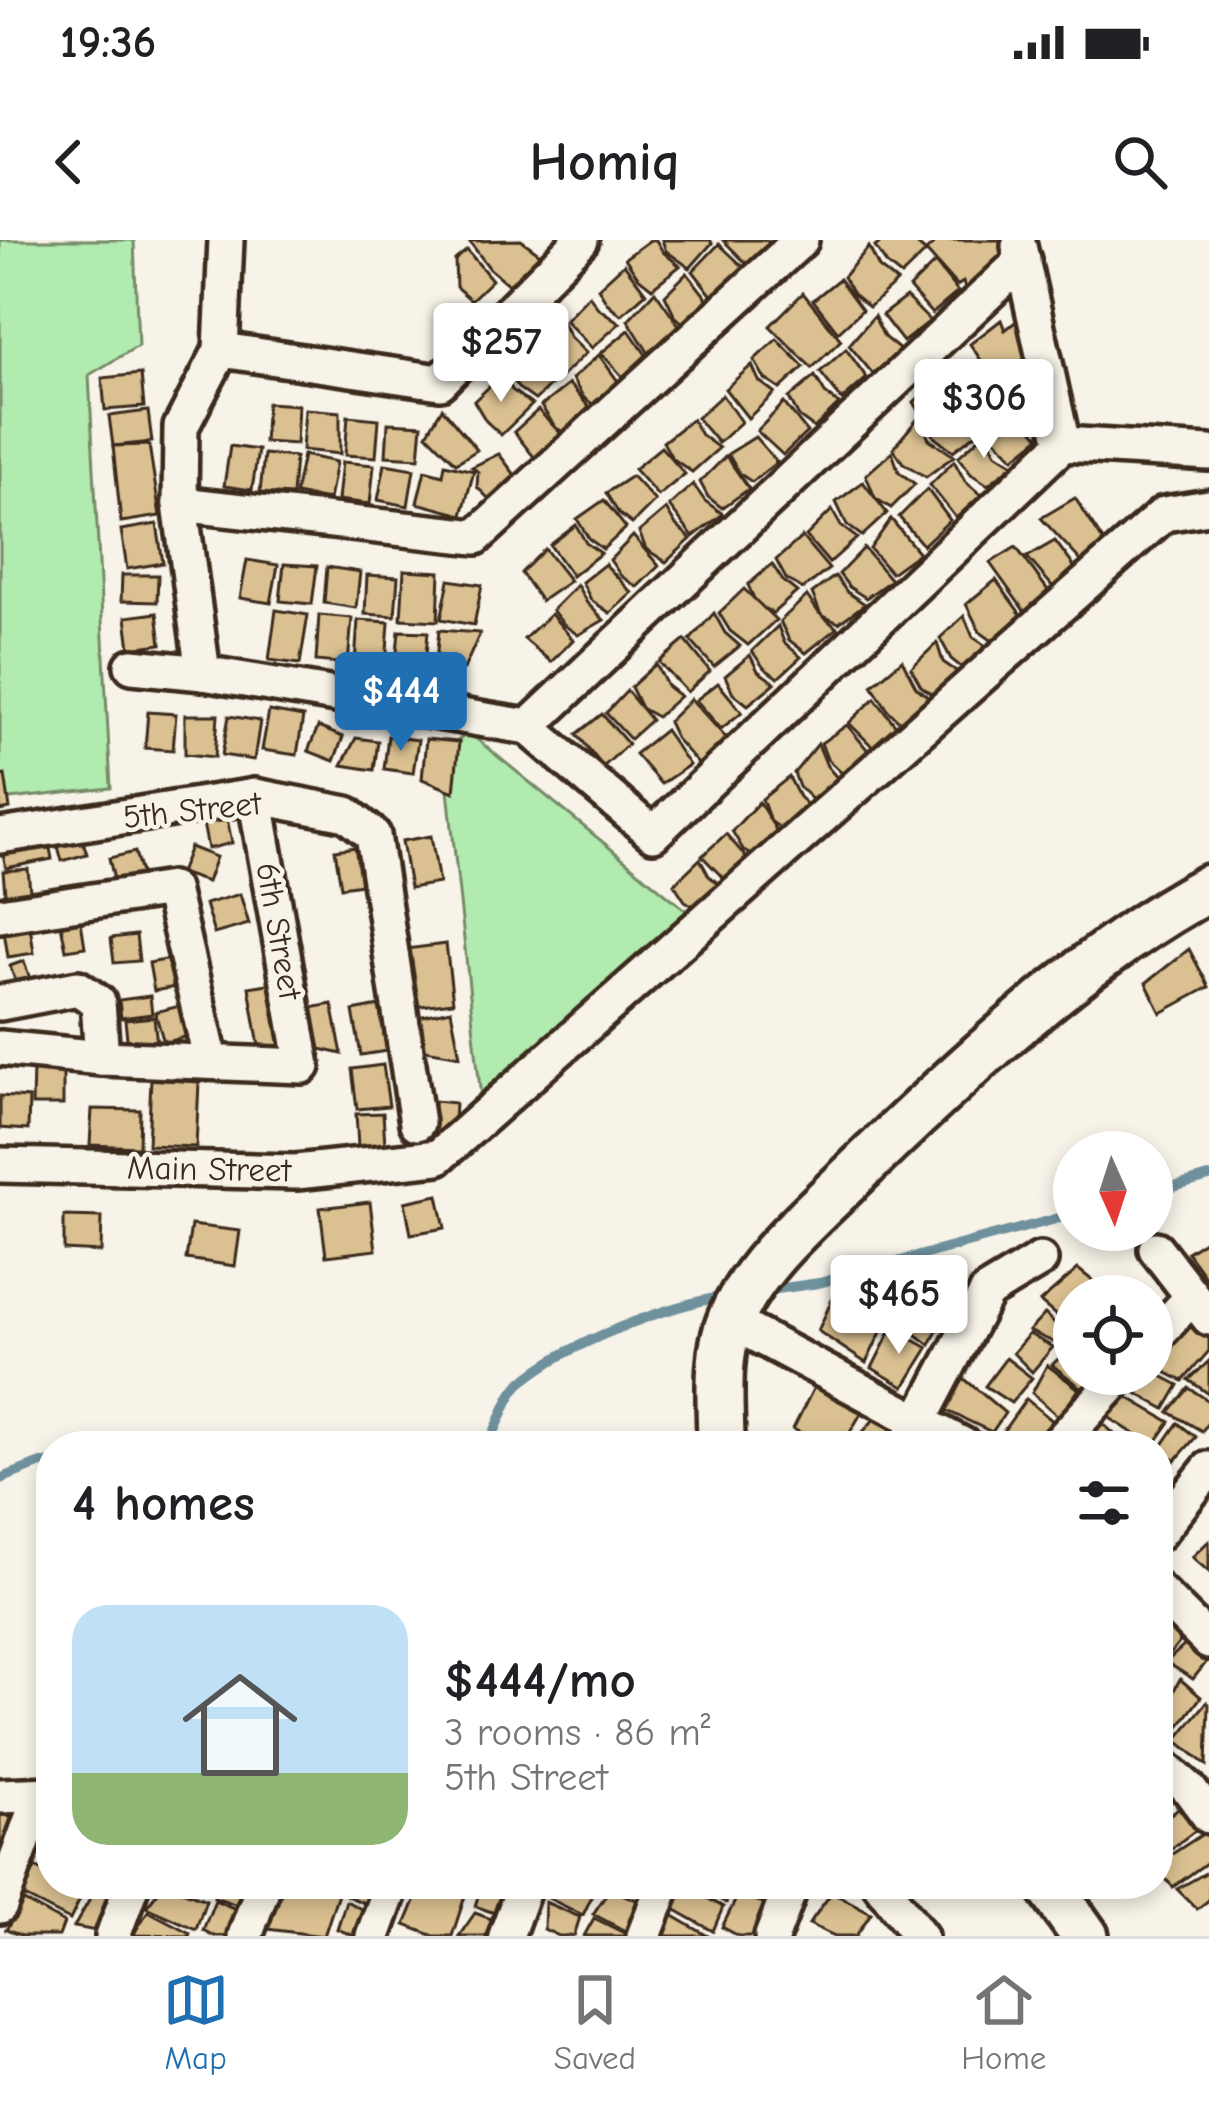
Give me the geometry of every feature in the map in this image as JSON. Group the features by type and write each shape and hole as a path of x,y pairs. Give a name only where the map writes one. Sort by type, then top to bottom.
{"street":[{"path":"203,674 180,504 181,427 221,350 226,240"},
{"path":"221,350 440,382 581,240"},
{"path":"180,504 476,537 801,240"},
{"path":"1020,250 1063,444"},
{"path":"528,727 1020,250"},
{"path":"132,666 528,727 652,834 1063,444 1209,453"},
{"name":"Main Street","path":"0,1165 296,1172 438,1157 1164,514 1209,507"},
{"name":"5th Street","path":"0,836 255,796 347,814 374,836 418,1123"},
{"name":"6th Street","path":"211,1062 302,1066 255,796"},
{"path":"721,1431 722,1368 735,1313 779,1248 888,1141 1005,1037 1095,963 1209,888"},
{"path":"0,915 171,889 211,1062 0,1048"},
{"path":"0,1003 78,988 98,1002 102,1058"},
{"path":"1158,1251 1200,1307 1173,1326"},
{"path":"915,1431 988,1292 1040,1260"},
{"path":"735,1313 909,1431"},
{"path":"1070,1431 1103,1395"},
{"path":"1173,1514 1209,1469"},
{"path":"1173,1607 1209,1642"},
{"path":"1173,1775 1209,1816"},
{"path":"0,1796 36,1794"},
{"path":"0,1906 36,1818"},
{"path":"113,1936 127,1899"},
{"path":"245,1936 259,1899"},
{"path":"373,1936 387,1899"},
{"path":"506,1936 520,1899"},
{"path":"644,1936 658,1899"},
{"path":"772,1936 786,1899"},
{"path":"892,1899 920,1936"},
{"path":"1059,1899 1085,1936"}],"green space":[{"path":"0,240 134,240 138,346 89,375 111,788 0,800"},
{"path":"468,732 692,915 481,1098 444,753"}],"building":[{"path":"521,240 547,259 510,286 469,241"},
{"path":"656,240 680,266 652,288 625,258"},
{"path":"662,240 712,243 690,268 666,251"},
{"path":"723,240 766,240 774,246 752,269"},
{"path":"883,240 912,240 926,252 901,276 875,247"},
{"path":"938,240 1008,240 1016,249 969,302 963,282 957,286 926,251"},
{"path":"719,244 764,286 716,301 693,271"},
{"path":"869,247 879,268 897,282 869,307 843,277"},
{"path":"467,250 492,280 471,300 456,287 455,260"},
{"path":"935,263 958,292 932,314 909,288"},
{"path":"624,264 646,293 621,315 598,288"},
{"path":"687,273 713,306 687,327 675,316 665,295"},
{"path":"839,279 862,310 838,332 813,300"},
{"path":"655,291 683,331 653,360 628,320"},
{"path":"803,293 841,340 812,368 770,326"},
{"path":"589,295 598,308 620,323 592,348 565,320"},
{"path":"906,297 930,321 903,342 882,315"},
{"path":"1028,312 1036,382 1018,397 985,366 970,344 1001,320 1005,330"},
{"path":"874,316 884,337 900,350 873,374 849,345"},
{"path":"562,321 586,353 562,376 537,344"},
{"path":"629,330 653,365 629,384 601,353"},
{"path":"777,339 804,367 780,389 765,379 754,360"},
{"path":"534,348 539,364 558,378 535,400 508,373"},
{"path":"846,349 867,378 842,400 820,372"},
{"path":"599,355 623,388 601,410 584,398 572,379"},
{"path":"963,363 969,377 979,367 1008,398 981,421 944,373"},
{"path":"752,365 759,381 775,393 748,418 725,389"},
{"path":"504,373 512,390 532,405 501,435 474,401"},
{"path":"141,374 144,407 105,410 102,378"},
{"path":"815,376 839,404 814,428 799,417 789,398"},
{"path":"942,376 980,431 953,451 934,436 914,402"},
{"path":"569,384 596,415 568,434 556,428 541,406"},
{"path":"722,395 741,422 718,443 697,418"},
{"path":"267,403 298,405 296,444 264,442"},
{"path":"784,403 807,432 783,455 757,431"},
{"path":"442,408 477,450 456,463 427,434"},
{"path":"1016,408 1040,437 1014,458 989,432"},
{"path":"305,409 340,412 340,454 302,450"},
{"path":"538,410 566,439 538,462 514,432"},
{"path":"148,411 152,442 113,446 109,416"},
{"path":"348,416 379,419 376,457 345,455"},
{"path":"920,416 929,439 954,456 926,477 903,463 893,448"},
{"path":"692,419 701,435 719,448 692,472 672,458 663,442"},
{"path":"388,423 422,425 419,458 386,456"},
{"path":"986,432 996,453 1014,464 988,485 958,457"},
{"path":"755,437 777,462 752,482 740,474 728,454"},
{"path":"149,445 160,516 121,522 113,446"},
{"path":"230,446 258,450 252,490 224,486"},
{"path":"661,447 685,474 658,496 634,469"},
{"path":"892,452 899,472 915,484 891,508 875,498 866,475"},
{"path":"264,454 295,457 292,495 260,493"},
{"path":"499,454 519,480 492,502 477,487 478,472 472,467"},
{"path":"303,455 336,462 329,500 295,494"},
{"path":"726,456 749,489 722,508 700,482"},
{"path":"954,461 965,481 981,495 956,518 930,485"},
{"path":"342,462 374,465 370,504 338,500"},
{"path":"385,464 414,469 408,506 378,500"},
{"path":"445,464 474,471 462,515 417,503 425,470 443,475"},
{"path":"632,476 655,501 632,524 606,493"},
{"path":"863,482 887,513 862,536 847,525 836,502"},
{"path":"693,484 723,514 693,537 669,506"},
{"path":"927,489 950,520 923,545 899,517"},
{"path":"1075,498 1105,544 1082,562 1041,518"},
{"path":"604,500 626,528 603,549 589,539 577,519"},
{"path":"666,509 691,539 666,562 646,549 639,532"},
{"path":"832,510 841,526 857,538 829,563 806,536"},
{"path":"891,519 919,553 891,573 870,549"},
{"path":"157,524 163,563 127,569 121,530"},
{"path":"576,525 586,543 601,553 572,576 550,545"},
{"path":"633,536 659,566 637,587 610,560"},
{"path":"802,537 829,569 803,589 786,579 776,560"},
{"path":"1055,541 1076,569 1053,587 1027,557"},
{"path":"1016,547 1053,597 1028,616 990,563"},
{"path":"864,548 891,580 866,598 839,574"},
{"path":"545,549 570,581 541,601 521,573"},
{"path":"247,560 278,565 271,603 240,598"},
{"path":"284,564 317,566 312,604 280,601"},
{"path":"605,564 632,593 610,613 591,600 582,582"},
{"path":"772,564 797,592 773,613 757,605 748,585"},
{"path":"327,567 360,572 356,608 324,603"},
{"path":"404,570 440,572 438,621 401,619"},
{"path":"122,575 158,575 157,602 121,601"},
{"path":"367,575 398,577 395,616 365,614"},
{"path":"835,576 865,604 839,623 821,615 812,593"},
{"path":"449,580 482,585 474,625 441,619"},
{"path":"996,580 1025,620 1000,646 980,632 966,604"},
{"path":"577,585 604,620 578,635 552,610"},
{"path":"744,589 776,620 748,645 730,631 719,613"},
{"path":"807,596 837,628 806,653 789,640 780,621"},
{"path":"276,610 308,615 300,664 269,660"},
{"path":"157,613 161,644 130,648 126,617"},
{"path":"714,613 725,633 740,646 714,667 690,640"},
{"path":"551,614 573,640 551,662 524,639"},
{"path":"319,615 352,618 348,664 316,661"},
{"path":"964,616 973,637 989,648 966,671 951,659 940,638"},
{"path":"358,620 389,622 386,665 355,663"},
{"path":"778,626 784,642 801,657 778,678 752,651"},
{"path":"439,630 480,633 464,669 436,661"},
{"path":"399,631 428,632 425,665 396,663"},
{"path":"685,640 710,671 687,692 659,662"},
{"path":"937,643 943,662 962,675 934,696 921,686 911,668"},
{"path":"750,655 758,671 775,683 748,705 733,693 725,676"},
{"path":"902,660 916,687 936,703 907,729 872,685"},
{"path":"656,664 667,686 680,696 657,717 641,708 631,687"},
{"path":"718,683 742,712 721,729 696,700"},
{"path":"627,691 651,720 630,739 606,713"},
{"path":"875,698 899,730 878,752 849,723"},
{"path":"691,699 728,740 699,765 668,722"},
{"path":"269,711 303,717 297,755 262,750"},
{"path":"148,712 176,714 173,750 145,748"},
{"path":"602,714 628,744 603,767 577,734"},
{"path":"185,715 218,715 215,757 185,754"},
{"path":"229,716 260,721 254,760 222,755"},
{"path":"847,725 871,754 844,775 827,759 821,743"},
{"path":"318,727 343,737 334,761 308,751"},
{"path":"665,730 689,765 661,784 635,754"},
{"path":"388,736 418,740 413,773 384,769"},
{"path":"356,738 378,741 374,770 342,765"},
{"path":"426,739 459,742 454,792 422,779"},
{"path":"818,744 839,780 818,805 799,787 794,773"},
{"path":"5,775 10,809 0,811 0,776"},
{"path":"789,777 812,809 786,832 770,821 762,799"},
{"path":"759,802 781,838 758,859 744,851 732,831"},
{"path":"226,813 232,843 208,849 202,818"},
{"path":"47,832 52,859 6,868 0,841"},
{"path":"80,832 87,854 62,861 56,839"},
{"path":"726,834 752,864 728,883 702,856"},
{"path":"431,836 439,883 410,888 402,841"},
{"path":"370,845 375,882 341,887 335,850"},
{"path":"190,847 216,857 207,882 180,873"},
{"path":"135,852 142,877 115,884 109,858"},
{"path":"700,859 709,876 724,888 700,910 685,901 674,884"},
{"path":"28,869 31,902 6,904 3,871"},
{"path":"240,894 249,924 214,934 205,904"},
{"path":"80,915 85,947 66,950 60,919"},
{"path":"30,926 34,953 8,957 4,931"},
{"path":"136,935 139,961 114,963 111,938"},
{"path":"446,944 453,1002 413,1007 406,949"},
{"path":"1189,949 1209,987 1161,1013 1146,983"},
{"path":"170,959 175,987 154,991 149,963"},
{"path":"24,961 32,985 18,989 10,966"},
{"path":"280,982 291,1046 260,1052 249,987"},
{"path":"150,996 152,1014 121,1018 119,1000"},
{"path":"332,1004 342,1054 320,1049 311,1008"},
{"path":"184,1005 192,1035 164,1043 155,1012"},
{"path":"379,1006 387,1051 361,1055 353,1011"},
{"path":"451,1010 460,1056 420,1049 414,1018"},
{"path":"154,1017 158,1053 129,1056 125,1020"},
{"path":"383,1065 389,1106 357,1109 352,1069"},
{"path":"33,1067 63,1067 63,1105 32,1105"},
{"path":"151,1079 199,1082 196,1147 148,1145"},
{"path":"0,1096 29,1098 28,1130 0,1128"},
{"path":"434,1101 455,1103 453,1138 432,1145"},
{"path":"92,1109 140,1110 139,1147 90,1145"},
{"path":"383,1113 386,1161 359,1162 356,1114"},
{"path":"438,1195 445,1228 411,1234 405,1202"},
{"path":"370,1202 376,1250 326,1256 320,1208"},
{"path":"64,1216 102,1217 101,1252 64,1250"},
{"path":"191,1225 240,1231 235,1266 186,1259"},
{"path":"1209,1238 1209,1282 1187,1252"},
{"path":"843,1275 901,1291 866,1363 818,1331"},
{"path":"1053,1291 1053,1313 1040,1302"},
{"path":"920,1301 944,1316 930,1345 899,1321"},
{"path":"1181,1309 1209,1335 1209,1351 1183,1381 1173,1376 1173,1319"},
{"path":"1045,1314 1053,1322 1053,1342 1029,1331"},
{"path":"892,1328 928,1348 904,1387 872,1368"},
{"path":"1029,1334 1053,1347 1032,1372 1013,1353"},
{"path":"1006,1358 1032,1378 1011,1403 985,1386"},
{"path":"1209,1361 1209,1394 1189,1380"},
{"path":"1047,1365 1053,1370 1053,1395 1075,1395 1059,1417 1032,1393"},
{"path":"961,1376 1005,1413 990,1431 939,1407"},
{"path":"1173,1382 1179,1385 1165,1409 1140,1395 1173,1395"},
{"path":"816,1383 863,1410 851,1431 793,1429"},
{"path":"1189,1388 1209,1401 1209,1421 1202,1431 1169,1412"},
{"path":"1121,1395 1170,1422 1164,1431 1130,1431 1102,1413"},
{"path":"1026,1399 1054,1422 1046,1431 1003,1431"},
{"path":"875,1418 891,1428 890,1431 864,1431"},
{"path":"1097,1418 1111,1431 1085,1431"},
{"path":"1178,1423 1196,1437 1175,1461 1173,1459 1172,1431"},
{"path":"1209,1541 1209,1572 1192,1557"},
{"path":"1176,1606 1194,1624 1173,1650"},
{"path":"1194,1637 1209,1649 1209,1659 1193,1679 1173,1666 1173,1656"},
{"path":"1180,1679 1201,1697 1174,1733 1173,1732 1173,1692"},
{"path":"1209,1704 1207,1765 1176,1740"},
{"path":"1173,1782 1188,1789 1173,1800"},
{"path":"1194,1797 1209,1820 1173,1848 1173,1812"},
{"path":"0,1813 26,1823 9,1857 0,1853"},
{"path":"1209,1830 1209,1861 1173,1887 1173,1853"},
{"path":"36,1868 36,1899 80,1899 70,1920 19,1894"},
{"path":"1209,1871 1209,1900 1197,1909 1177,1889"},
{"path":"90,1899 133,1905 125,1936 74,1927"},
{"path":"152,1899 206,1900 196,1929 146,1907"},
{"path":"220,1899 257,1899 252,1910"},
{"path":"279,1899 336,1899 324,1936 267,1929"},
{"path":"354,1899 383,1899 378,1909"},
{"path":"416,1899 464,1899 452,1936 434,1936 405,1925"},
{"path":"477,1899 518,1899 511,1919 475,1906"},
{"path":"550,1899 591,1899 583,1915"},
{"path":"603,1899 634,1899 649,1905 633,1935 593,1914"},
{"path":"677,1899 709,1899 723,1907 713,1931 672,1908"},
{"path":"736,1899 753,1899 781,1911 771,1936 739,1936 722,1927"},
{"path":"827,1899 845,1899 871,1913 856,1936 835,1936 809,1924"},
{"path":"215,1900 248,1914 240,1936 214,1936 203,1930"},
{"path":"24,1901 64,1923 59,1936 22,1936 6,1930"},
{"path":"346,1901 378,1918 370,1936 337,1929"},
{"path":"545,1902 580,1917 574,1936 544,1929"},
{"path":"148,1911 190,1933 189,1936 133,1935"},
{"path":"475,1913 508,1925 503,1936 459,1936"},
{"path":"670,1914 708,1936 658,1936"},
{"path":"594,1918 630,1936 584,1936"}],"waterway":[{"path":"1173,1187 1209,1177"},
{"path":"763,1291 819,1283 1053,1220"},
{"path":"495,1431 516,1388 565,1353 619,1328 727,1296"},
{"path":"0,1479 36,1465"}]}
